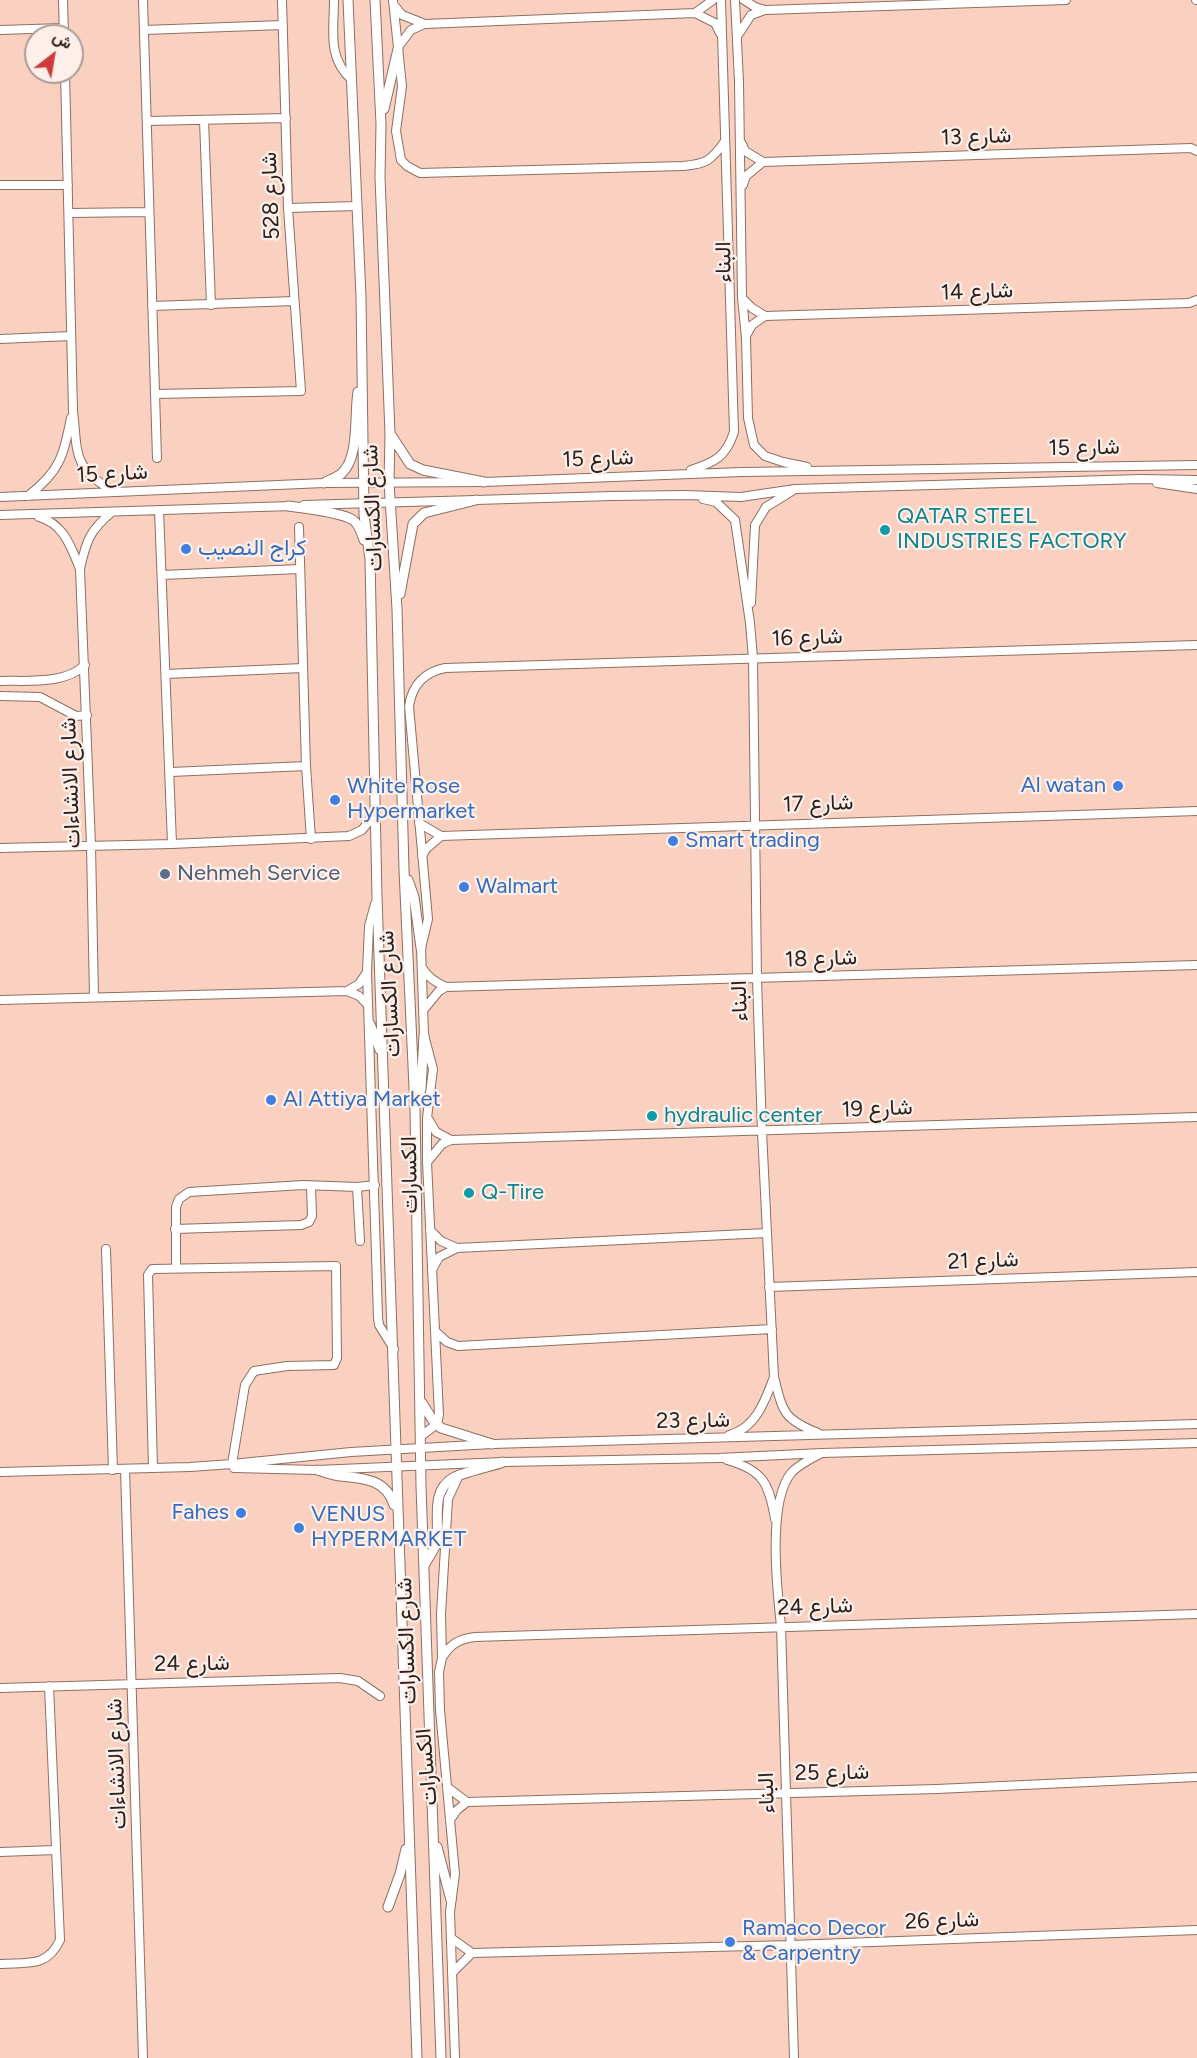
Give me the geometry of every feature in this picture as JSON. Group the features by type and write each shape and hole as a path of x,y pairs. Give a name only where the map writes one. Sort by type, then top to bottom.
{"street":[{"path":"63,0 63,24"},
{"path":"143,0 158,458"},
{"name":"شارع 528","path":"155,394 301,391 288,208 282,0"},
{"path":"334,0 336,58 339,66 352,80"},
{"name":"شارع الكسارات","path":"348,0 357,206 363,482 370,560 377,897 417,2058"},
{"name":"شارع الكسارات","path":"375,0 381,124 380,177 390,435 389,482 397,609 404,870 415,1109 420,1465 441,2058"},
{"path":"695,13 713,0"},
{"name":"البناء","path":"682,473 722,456 730,445 734,432 721,0"},
{"name":"البناء","path":"735,0 740,135 742,297 747,338 748,418 754,445 765,456 783,462 826,470"},
{"path":"744,0 765,10"},
{"path":"737,36 751,15 765,10 1066,0"},
{"path":"393,2 402,15 425,24"},
{"path":"393,2 402,86 396,131 401,160 420,173 700,164 714,156 725,140"},
{"path":"381,124 391,71 398,49 411,30 425,24 695,13 715,22 722,37"},
{"path":"144,30 283,25"},
{"path":"0,30 24,31"},
{"path":"65,84 73,411 81,463 91,477 115,491"},
{"path":"147,121 286,118"},
{"path":"204,120 211,305"},
{"path":"740,135 745,151 763,162 746,176 741,189"},
{"name":"شارع 13","path":"763,162 1195,148"},
{"path":"0,186 68,185"},
{"path":"288,208 357,206"},
{"path":"69,213 149,212"},
{"path":"742,297 752,308 765,316 747,331 747,338"},
{"path":"152,306 294,301"},
{"name":"شارع 14","path":"765,316 1194,303"},
{"path":"0,339 71,336"},
{"path":"324,483 341,474 354,450 355,408 362,369"},
{"path":"27,496 45,483 59,462 65,447 73,411"},
{"path":"390,435 410,464 423,470 484,482"},
{"name":"شارع 15","path":"0,497 324,483 484,482 682,473 1196,464"},
{"name":"شارع 15","path":"1141,479 1197,489"},
{"name":"شارع 15","path":"0,515 476,500 685,495 741,497 795,489 1141,479 1197,480"},
{"name":"البناء","path":"750,623 756,525 766,507 795,489"},
{"name":"البناء","path":"685,495 716,502 735,520 753,658 757,979 774,1377 780,1402 789,1418 798,1425 822,1435"},
{"path":"397,609 413,524 424,513 476,500"},
{"path":"288,506 354,520 361,532 370,560"},
{"path":"159,510 171,772 172,844"},
{"name":"شارع الانشاءات","path":"94,997 87,715 80,569 86,543 92,532 112,511"},
{"name":"شارع الانشاءات","path":"32,514 48,519 56,525 70,544 80,569"},
{"path":"299,527 306,766 311,839"},
{"path":"162,575 300,569"},
{"name":"شارع 16","path":"421,679 436,670 445,668 1197,645"},
{"path":"0,681 66,677 85,665"},
{"path":"166,674 303,668"},
{"name":"الكسارات","path":"421,679 411,696 409,706 428,919 421,948 425,1008 424,1035 433,1069 428,1118 427,1162 440,1415 437,1425"},
{"path":"0,696 40,697 76,716 87,715"},
{"path":"171,772 306,766"},
{"name":"شارع 17","path":"441,836 1197,811"},
{"path":"0,848 172,844 349,836 362,830 375,814"},
{"path":"418,823 441,836 426,849 422,856"},
{"path":"404,870 414,897 421,948"},
{"name":"الكسارات","path":"377,897 369,926 367,972 379,1325 394,1350"},
{"name":"شارع 18","path":"446,987 1197,965"},
{"path":"422,967 426,974 446,987 433,997 425,1008"},
{"path":"347,991 358,984 367,972"},
{"path":"0,1000 347,991 359,996 368,1005"},
{"path":"369,1024 383,1058"},
{"path":"415,1109 421,1089 424,1035"},
{"name":"شارع 19","path":"451,1140 1197,1117"},
{"path":"428,1118 436,1132 451,1140"},
{"path":"427,1162 442,1144 451,1140"},
{"path":"176,1268 176,1207 179,1199 189,1192 375,1185"},
{"path":"176,1229 301,1225 309,1222 312,1216 311,1186"},
{"path":"357,1187 360,1241"},
{"path":"430,1230 441,1241 457,1248"},
{"path":"432,1271 439,1257 457,1248 767,1233"},
{"path":"105,1249 113,1470"},
{"path":"153,1468 148,1275 152,1269 336,1266 337,1358 334,1365 287,1366 254,1371 245,1386 232,1464"},
{"name":"شارع 21","path":"770,1287 1197,1272"},
{"path":"435,1330 447,1342 458,1346 771,1329"},
{"name":"البناء","path":"718,1438 741,1432 749,1424 762,1406 774,1377"},
{"path":"420,1401 437,1425 450,1432 492,1444"},
{"name":"شارع 23","path":"0,1472 190,1467 396,1449 492,1444 1197,1424"},
{"path":"421,1436 437,1425"},
{"name":"شارع 23","path":"190,1467 317,1470 502,1462 719,1458 1197,1443"},
{"name":"البناء","path":"776,1526 784,1485 788,1477 802,1463 822,1453"},
{"name":"البناء","path":"719,1458 752,1468 764,1479 772,1499 776,1526 775,1572 781,1626 784,1792 794,2058"},
{"path":"424,1566 436,1545 439,1496 444,1485 459,1475 502,1462"},
{"name":"شارع الانشاءات","path":"126,1469 143,2058"},
{"path":"317,1470 377,1482 389,1494 397,1520"},
{"name":"الكسارات","path":"455,2058 451,1900 455,1874 440,1710 439,1672 442,1658 441,1614 448,1499 459,1475"},
{"name":"شارع 24","path":"442,1658 455,1642 475,1636 1197,1614"},
{"name":"شارع 24","path":"0,1688 340,1678 358,1681 380,1696"},
{"path":"0,1964 41,1962 56,1948 60,1940 49,1686"},
{"name":"شارع 25","path":"467,1802 937,1789 1197,1778"},
{"path":"447,1787 467,1802 450,1820"},
{"path":"388,1907 400,1874 409,1835"},
{"path":"434,1837 444,1866 451,1900"},
{"path":"0,1852 56,1850"},
{"name":"شارع 26","path":"472,1953 791,1945 1197,1930"},
{"path":"452,1938 472,1953 452,1973"}],"shaded area":[{"path":"0,0 1197,0 1197,2058 0,2058"}],"place":[{"name":"QATAR STEEL INDUSTRIES FACTORY","path":"885,530"},
{"name":"كراج النصيب","path":"186,549"},
{"name":"Al watan","path":"1118,786"},
{"name":"White Rose Hypermarket","path":"335,800"},
{"name":"Smart trading","path":"673,841"},
{"name":"Nehmeh Service","path":"165,874"},
{"name":"Walmart","path":"464,887"},
{"name":"Al Attiya Market","path":"271,1100"},
{"name":"hydraulic center","path":"652,1116"},
{"name":"Q-Tire","path":"469,1193"},
{"name":"Fahes","path":"241,1513"},
{"name":"VENUS HYPERMARKET","path":"299,1528"},
{"name":"Ramaco Decor & Carpentry","path":"730,1942"}]}
